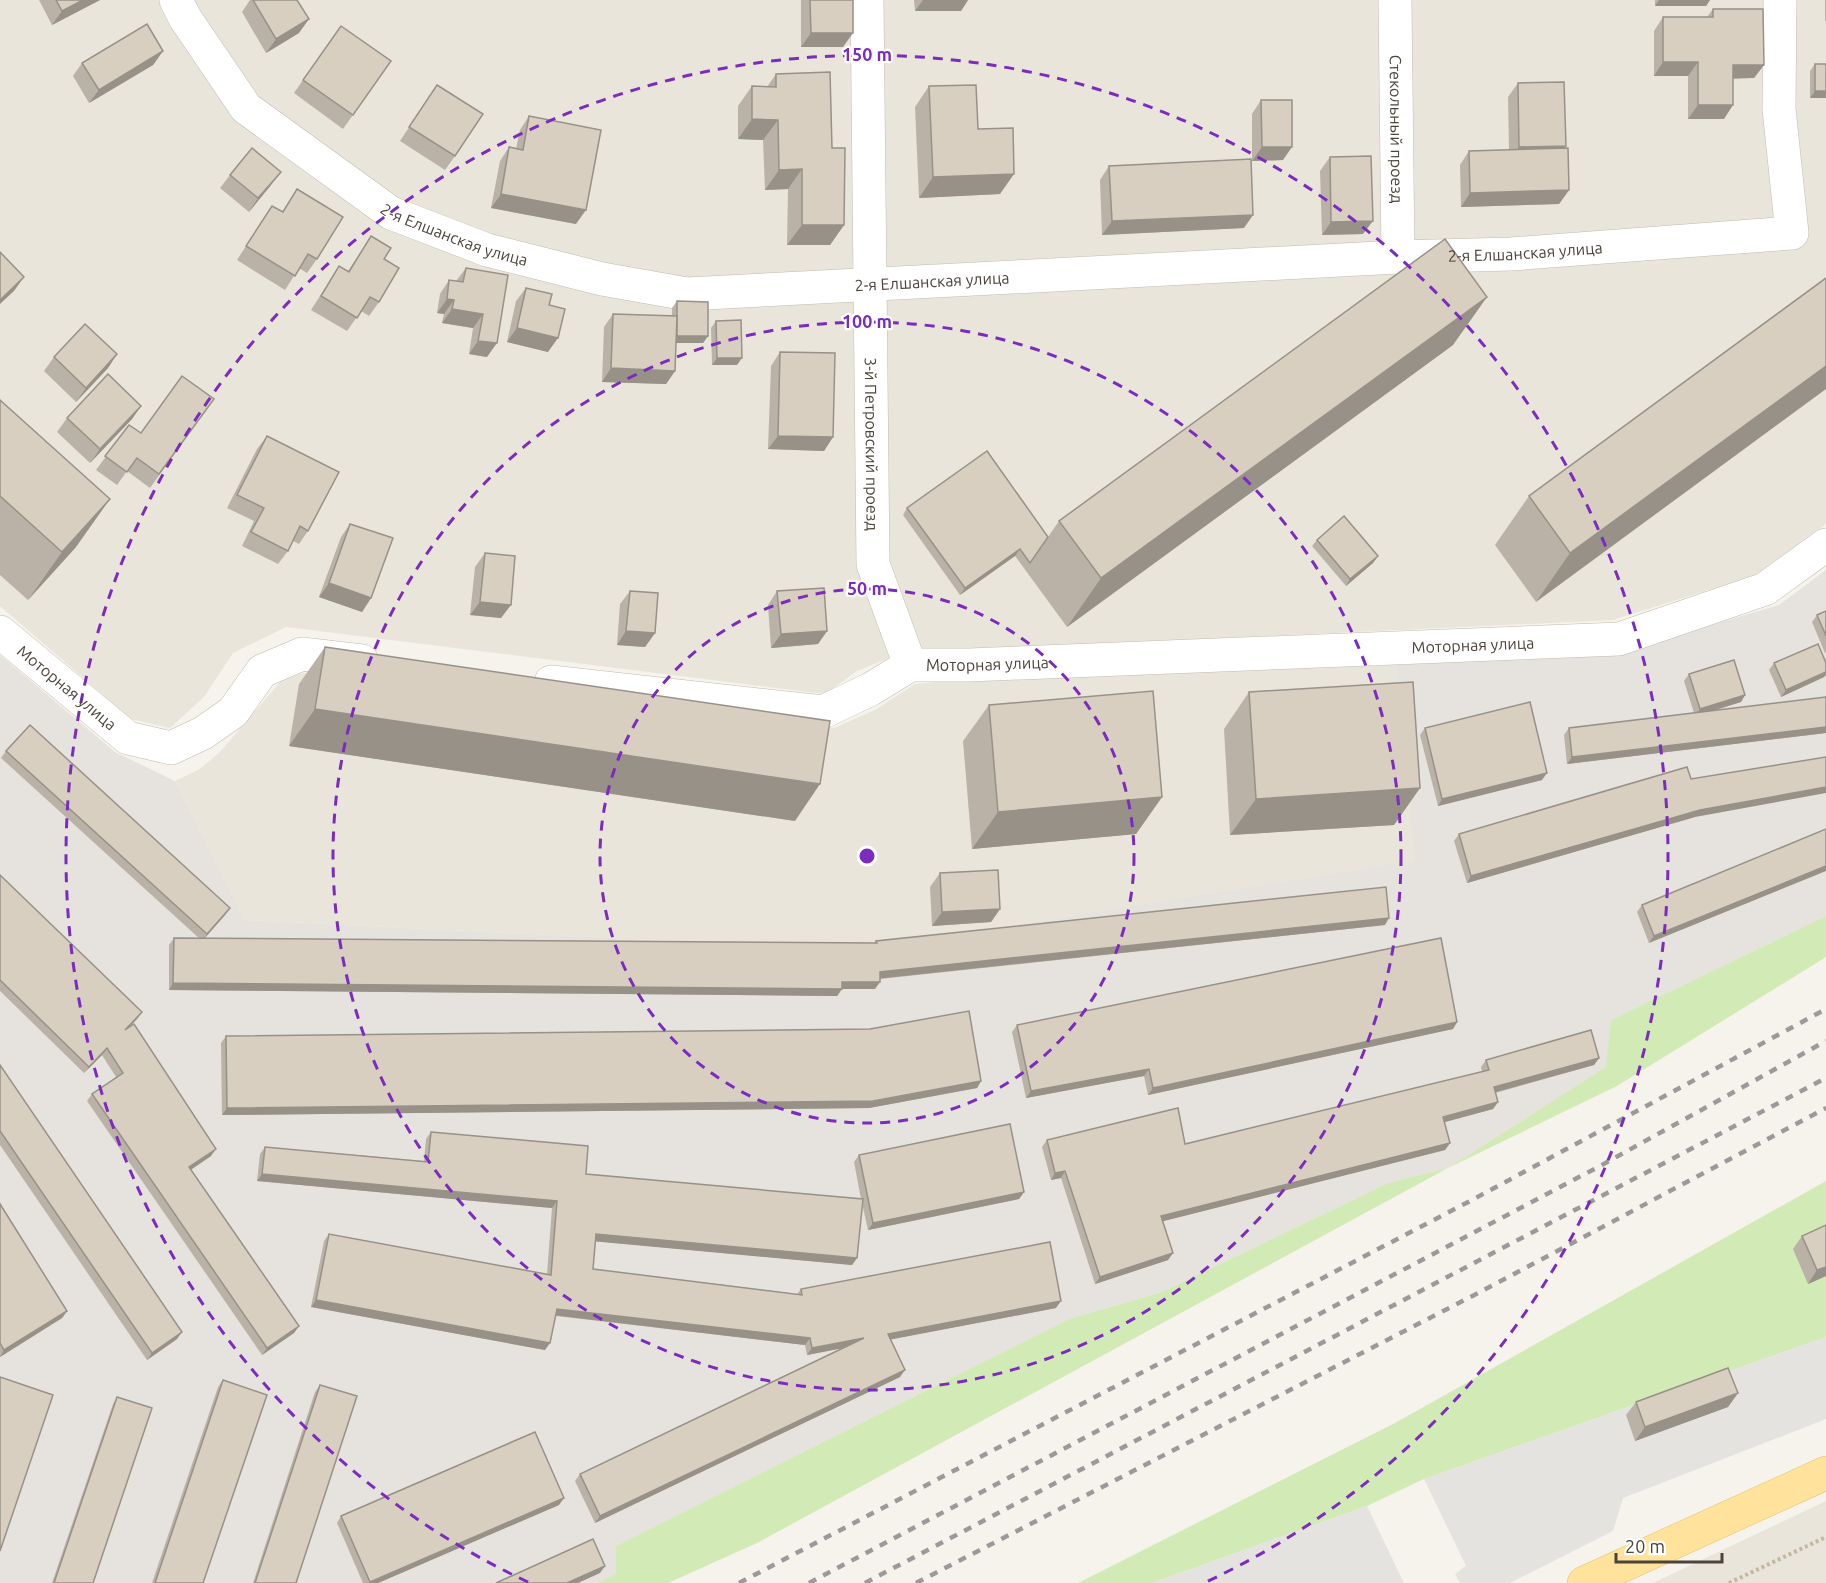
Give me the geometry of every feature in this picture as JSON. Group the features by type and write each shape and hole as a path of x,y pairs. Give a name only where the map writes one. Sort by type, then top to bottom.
{"main road":[{"path":"1584,1583 1826,1473"}],"street":[{"name":"2-я Елшанская улица","path":"176,0 185,18 246,108 391,213 487,250 602,279 687,294 1398,257 1510,254 1792,233 1779,109 1780,0"},
{"name":"3-й Петровский проезд","path":"867,0 868,283 873,564 910,665"},
{"name":"Стекольный проезд","path":"1395,0 1398,257"},
{"name":"Моторная улица","path":"515,678 823,712 871,689 910,665 969,665 1619,639 1765,589 1826,545"},
{"name":"Моторная улица","path":"0,632 128,738 171,748 203,733 233,712 262,671 302,654 397,664"}],"path":[{"path":"1729,1583 1826,1536"}],"shaded area":[{"path":"0,0 1826,0 1826,524 1759,574 1613,620 966,650 911,649 857,671 825,694 286,627 233,653 204,697 170,728 131,719 0,606"},
{"path":"1826,570 1826,916 1611,1020 1607,1067 1448,1168 1388,1183 1162,1292 1069,1319 616,1546 616,1575 598,1583 0,1583 0,655 115,752 175,781 244,920 858,950 1415,860 1396,665 1628,650 1779,605"},
{"path":"1396,665 1416,860 858,950 243,920 175,781 200,769 220,752 282,680 303,673 834,728 875,710 915,684 967,679"},
{"path":"1826,1337 1826,1419 1623,1498 1613,1531 1510,1583 1460,1583 1455,1574 1466,1566 1424,1479"},
{"path":"1826,1501 1826,1583 1653,1583"},
{"path":"1367,1506 1404,1583 1152,1583"}],"green space":[{"path":"1826,916 1826,957 1617,1086 1448,1168 1606,1067 1611,1020"},
{"path":"1448,1168 757,1543 668,1583 598,1583 616,1574 616,1546 1069,1319 1162,1292 1388,1183"},
{"path":"1826,1181 1826,1337 1424,1479 1367,1506 1152,1583 1078,1583 1395,1423"}],"building":[{"path":"56,0 83,0 62,11"},
{"path":"253,0 297,0 309,19 276,39"},
{"path":"810,0 853,0 853,33 811,33"},
{"path":"1713,9 1763,9 1764,65 1733,65 1733,105 1698,105 1698,62 1663,62 1663,17 1713,17"},
{"path":"147,24 163,51 99,90 82,63"},
{"path":"341,26 391,61 353,115 303,80"},
{"path":"1815,64 1826,64 1826,91 1815,91"},
{"path":"830,72 832,148 845,148 844,225 802,225 802,169 779,170 778,120 752,119 752,86 776,87 776,74"},
{"path":"1564,82 1566,146 1519,147 1518,83"},
{"path":"437,85 483,114 455,156 409,127"},
{"path":"976,85 978,129 1013,128 1014,174 933,177 929,86"},
{"path":"1261,100 1292,100 1292,147 1262,147"},
{"path":"529,116 601,130 586,210 501,194 509,147 523,150"},
{"path":"252,148 281,172 258,198 230,175"},
{"path":"1568,148 1569,190 1470,193 1469,151"},
{"path":"1371,156 1373,221 1331,222 1330,157"},
{"path":"1251,159 1253,215 1112,221 1109,166"},
{"path":"297,189 343,217 317,259 308,254 295,276 246,246 272,206 283,212"},
{"path":"371,236 391,248 384,259 399,268 379,302 370,297 357,318 321,296 339,266 349,272"},
{"path":"1445,239 1487,297 1101,578 1059,521"},
{"path":"0,252 24,277 0,300"},
{"path":"466,268 508,275 497,343 478,341 483,314 452,309 454,300 447,299 449,280 463,282"},
{"path":"1826,278 1826,366 1570,553 1529,496"},
{"path":"526,288 552,294 549,305 565,309 558,338 517,328"},
{"path":"677,301 708,302 708,336 677,336"},
{"path":"613,314 677,316 675,371 611,368"},
{"path":"741,320 742,358 717,358 716,321"},
{"path":"85,324 117,354 86,388 54,357"},
{"path":"780,352 835,353 833,437 778,436"},
{"path":"108,374 141,406 100,449 67,418"},
{"path":"182,376 214,399 159,474 137,458 127,472 105,456 129,425 141,433"},
{"path":"0,400 110,499 62,552 0,496"},
{"path":"267,436 339,472 308,531 300,526 288,551 251,532 264,508 237,495"},
{"path":"987,451 1048,537 1030,563 1020,549 965,588 907,508"},
{"path":"1344,516 1378,556 1350,579 1317,540"},
{"path":"350,524 393,538 371,598 329,583"},
{"path":"485,553 515,556 511,605 480,602"},
{"path":"824,588 827,631 781,634 777,591"},
{"path":"630,591 658,593 655,633 626,631"},
{"path":"1826,611 1826,636 1817,615"},
{"path":"1818,644 1826,663 1826,672 1786,690 1774,663"},
{"path":"325,647 830,721 820,784 315,709"},
{"path":"1734,660 1745,695 1700,709 1689,674"},
{"path":"1413,682 1420,788 1256,799 1249,692"},
{"path":"1153,691 1162,797 998,812 989,705"},
{"path":"1826,697 1826,727 1572,757 1569,728"},
{"path":"1530,702 1547,773 1442,799 1425,728"},
{"path":"30,725 230,908 207,934 6,751"},
{"path":"1826,757 1826,787 1700,810 1471,876 1459,834 1687,767 1691,779"},
{"path":"1826,829 1826,866 1654,936 1642,905"},
{"path":"998,870 1000,909 942,912 940,873"},
{"path":"0,875 142,1012 125,1030 134,1024 216,1149 189,1167 299,1326 267,1348 92,1094 123,1073 107,1048 89,1067 0,980"},
{"path":"1386,887 1389,918 880,972 880,982 842,982 842,989 173,983 174,938 877,943 876,941"},
{"path":"1441,938 1457,1022 1153,1088 1149,1069 1031,1091 1017,1025"},
{"path":"969,1011 981,1081 873,1101 227,1108 226,1036 870,1029"},
{"path":"1591,1030 1599,1058 1494,1087 1498,1102 1443,1117 1450,1143 1161,1216 1173,1253 1100,1277 1065,1171 1055,1173 1047,1140 1178,1108 1185,1144 1489,1070 1486,1060"},
{"path":"0,1065 182,1332 152,1353 0,1131"},
{"path":"1010,1124 1024,1192 873,1223 859,1155"},
{"path":"431,1132 588,1146 586,1174 863,1199 857,1258 596,1234 593,1269 802,1295 801,1289 1050,1242 1061,1301 888,1334 905,1370 600,1516 580,1474 864,1338 812,1348 810,1338 557,1309 550,1343 316,1300 329,1234 551,1275 557,1201 262,1174 265,1147 428,1162"},
{"path":"0,1204 67,1311 4,1350 0,1343"},
{"path":"1826,1225 1826,1267 1817,1270 1802,1236"},
{"path":"1728,1368 1738,1393 1645,1427 1636,1402"},
{"path":"0,1377 53,1395 0,1551"},
{"path":"223,1380 267,1395 203,1583 155,1583"},
{"path":"320,1385 357,1396 296,1583 255,1583"},
{"path":"117,1397 152,1408 93,1583 54,1583"},
{"path":"535,1432 564,1498 370,1582 341,1516"},
{"path":"593,1539 605,1566 567,1583 496,1583"}],"railway":[{"path":"739,1583 1472,1200 1826,1009"},
{"path":"809,1583 1600,1166 1826,1041"},
{"path":"865,1583 1826,1078"},
{"path":"916,1583 1482,1291 1826,1108"}]}
